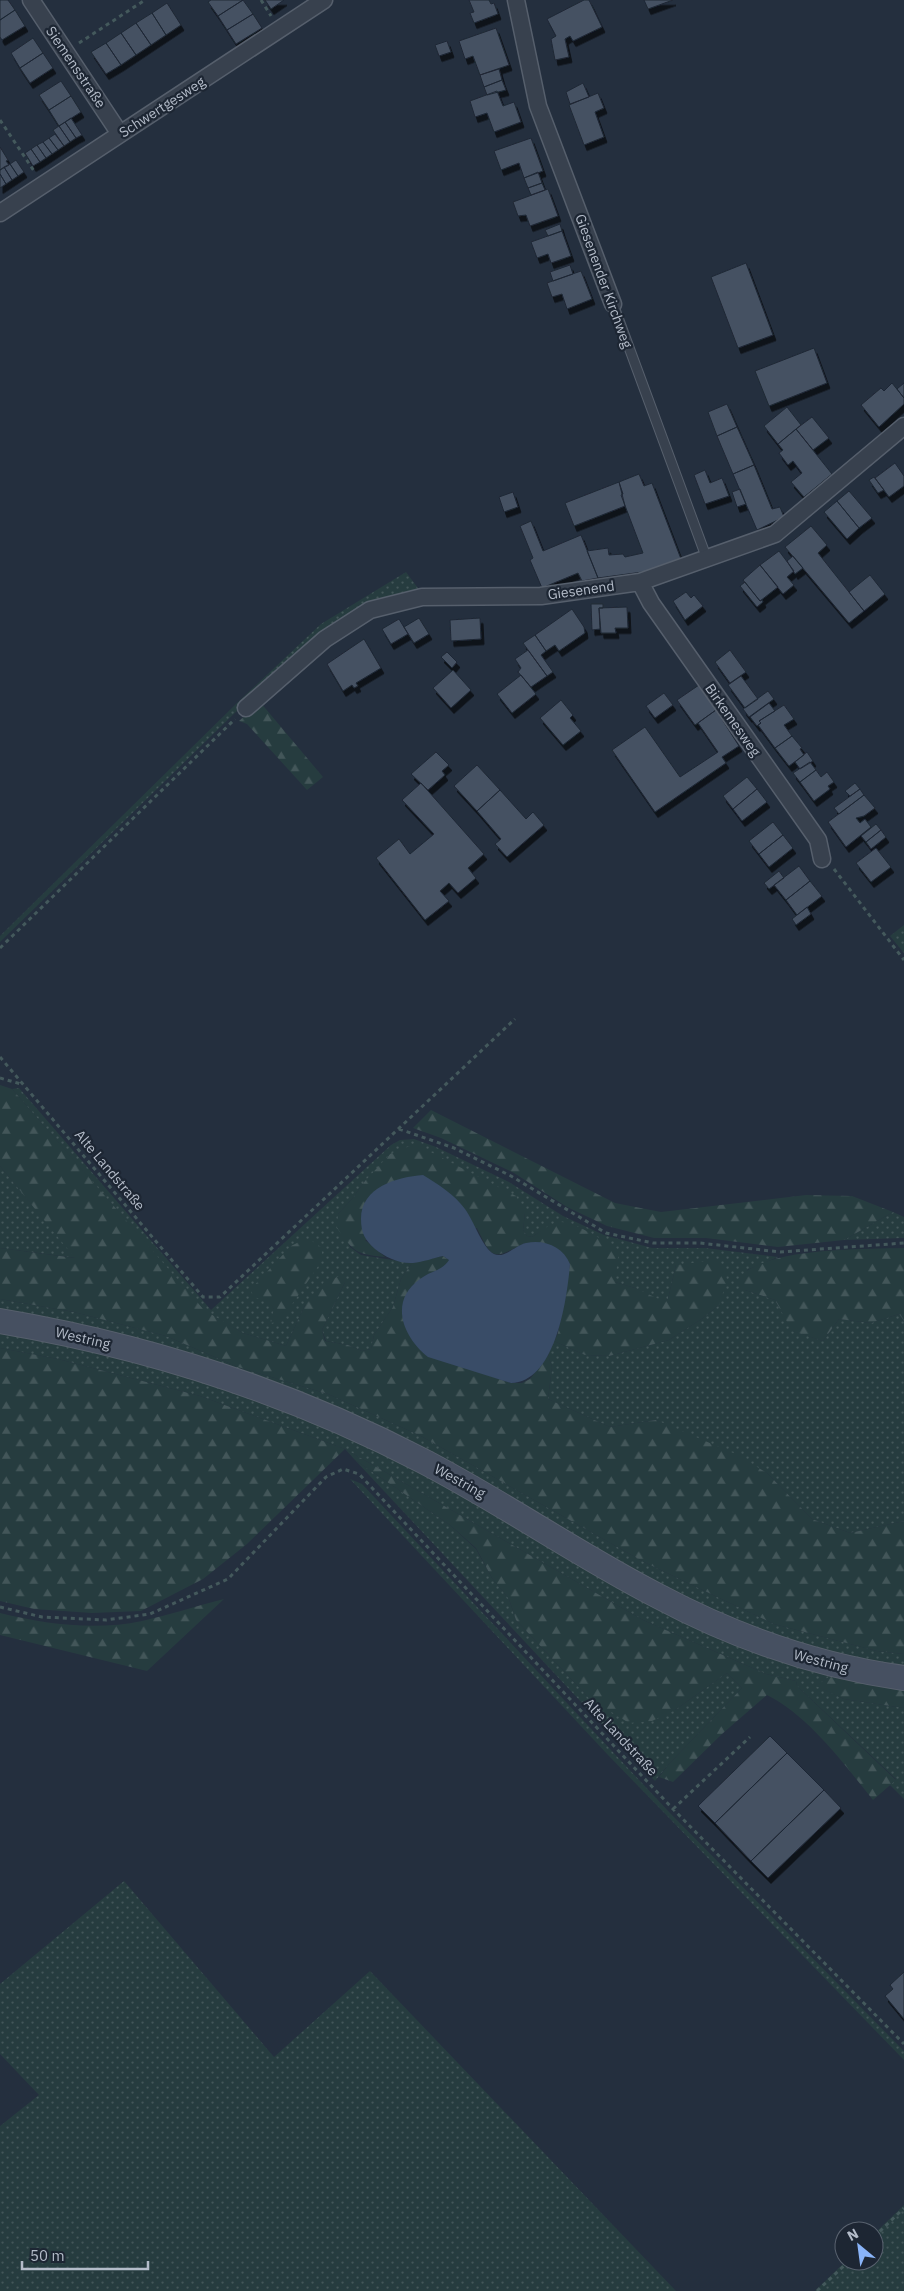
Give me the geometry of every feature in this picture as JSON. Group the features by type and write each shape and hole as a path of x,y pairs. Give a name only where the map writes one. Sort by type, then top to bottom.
{"main road":[{"name":"Westring","path":"0,1321 136,1350 200,1368 282,1398 356,1428 435,1467 642,1588 713,1623 800,1656 857,1670 904,1678"}],"street":[{"name":"Siemensstraße","path":"32,0 120,134"},
{"name":"Schwertgesweg","path":"0,213 324,0"},
{"name":"Giesenender Kirchweg","path":"516,0 538,106 613,304"},
{"name":"Giesenend","path":"246,708 325,639 370,610 422,597 541,596 640,582 775,534 904,426"},
{"name":"Birkemesweg","path":"640,582 651,603 818,840 822,859"}],"lane":[{"name":"Giesenender Kirchweg","path":"613,304 707,559"}],"path":[{"path":"66,52 146,0"},
{"path":"0,120 43,186"},
{"path":"0,948 246,708"},
{"path":"822,859 832,867 904,960"},
{"path":"515,1018 399,1129 454,1148 503,1172 606,1234 653,1243 700,1243 780,1252 904,1243"},
{"name":"Alte Landstraße","path":"0,1057 203,1297 220,1297 399,1129"},
{"path":"0,1078 22,1084"},
{"name":"Alte Landstraße","path":"0,1607 42,1617 60,1618 106,1620 150,1614 228,1578 326,1477 343,1469 359,1474 672,1808 904,2044"},
{"path":"672,1808 750,1737"},
{"path":"884,2227 904,2208"},
{"path":"817,2291 838,2271"}],"green space":[{"path":"406,572 420,591 368,604 243,705 0,942 0,936 238,702 321,624"},
{"path":"260,702 323,777 307,790 247,724 239,721"},
{"path":"904,925 904,953 890,936"},
{"path":"0,1085 12,1089 204,1310 243,1333 286,1346 305,1305 324,1282 340,1276 345,1282 322,1330 325,1341 348,1345 362,1351 371,1349 374,1335 393,1307 401,1279 412,1263 443,1256 449,1260 444,1267 423,1277 482,1373 511,1383 522,1383 530,1379 548,1355 552,1367 548,1399 610,1427 656,1420 738,1455 767,1473 812,1519 850,1533 904,1521 904,1654 877,1651 774,1624 644,1562 421,1436 328,1394 238,1367 166,1336 74,1312 0,1299 0,1248 75,1258 0,1166"},
{"path":"19,1088 211,1310 391,1145 400,1140 414,1139 436,1147 509,1182 563,1216 604,1235 652,1248 705,1248 778,1257 747,1270 745,1290 775,1300 793,1331 823,1341 839,1319 871,1323 899,1314 904,1321 904,1521 850,1533 812,1519 767,1473 656,1420 610,1427 548,1399 552,1367 548,1355 554,1341 585,1355 609,1356 669,1340 719,1305 676,1265 668,1299 662,1302 635,1288 615,1282 602,1240 574,1226 561,1224 532,1237 527,1236 523,1230 525,1213 365,1181 338,1214 350,1247 361,1255 412,1263 401,1279 393,1307 374,1335 371,1349 362,1351 348,1345 326,1341 322,1330 345,1282 305,1305 286,1346 243,1333 204,1311 12,1089","holes":["323,1259 274,1309 269,1301"]},
{"path":"431,1110 615,1203 661,1212 806,1195 852,1196 893,1212 844,1240 778,1247 706,1238 654,1238 607,1226 567,1207 514,1173 441,1138 413,1128"},
{"path":"417,1145 516,1196 525,1213 523,1230 527,1236 532,1237 549,1226 560,1222 573,1225 590,1233 619,1250 615,1282 635,1288 663,1301 668,1299 676,1265 716,1260 725,1270 727,1281 719,1305 669,1340 609,1356 585,1355 554,1341 558,1333 570,1264 525,1243 506,1252 495,1254 487,1247 477,1228 365,1240 385,1257 361,1253 347,1242 337,1228 338,1214 390,1154 403,1148"},
{"path":"0,1166 76,1258 0,1248"},
{"path":"893,1212 904,1217 904,1238 844,1240"},
{"path":"303,1240 312,1241 321,1247 323,1259 280,1322 270,1323 274,1309 268,1301 253,1297 251,1289 291,1246"},
{"path":"904,1248 904,1321 899,1314 871,1323 839,1319 823,1341 792,1331 775,1300 745,1290 739,1282 748,1270 781,1257 824,1251"},
{"path":"0,1299 74,1312 166,1336 238,1367 328,1394 421,1436 644,1562 774,1624 877,1651 904,1654 904,1668 875,1665 771,1637 673,1594 447,1464 0,1312"},
{"path":"0,1330 168,1368 322,1423 833,1674 817,1686 844,1699 904,1708 904,1799 890,1785 896,1779 797,1686 796,1681 766,1674 643,1620 345,1449 200,1396 58,1359 0,1348"},
{"path":"0,1348 58,1359 200,1396 345,1449 247,1544 203,1579 141,1611 92,1613 34,1609 0,1601"},
{"path":"345,1449 643,1620 766,1674 796,1681 797,1686 896,1780 873,1800 838,1756 811,1728 797,1715 767,1695 722,1734 673,1782 659,1777 669,1764 742,1688 727,1673 675,1710 652,1721 629,1723 589,1698 516,1620 509,1599 492,1578 476,1548 450,1525 355,1460"},
{"path":"355,1460 450,1525 476,1549 492,1578 509,1599 516,1620 589,1698 675,1710 727,1673 742,1688 655,1781"},
{"path":"350,1479 362,1484 670,1813 904,2051 904,2060 608,1755"},
{"path":"224,1599 147,1671 0,1635 0,1613 52,1623 106,1626 142,1621"},
{"path":"833,1674 904,1687 904,1708 844,1699 816,1686"},
{"path":"124,1881 274,2057 370,1971 676,2291 0,2291 0,2126 39,2095 0,2054 0,1984"},
{"path":"904,2205 904,2291 815,2291 836,2271 884,2271 884,2224"}],"water":[{"path":"423,1175 446,1190 461,1204 482,1241 494,1254 502,1255 522,1244 540,1242 558,1249 567,1258 570,1264 566,1297 556,1336 549,1354 539,1369 526,1379 511,1383 428,1357 411,1339 403,1318 402,1308 405,1298 410,1288 420,1279 439,1269 449,1260 443,1256 421,1262 408,1263 388,1257 375,1249 366,1239 361,1219 367,1199 382,1186 402,1178"}],"building":[{"path":"0,0 8,0 15,10 0,20"},
{"path":"211,0 243,0 218,16 208,2"},
{"path":"243,0 253,14 227,30 218,16"},
{"path":"265,0 284,0 271,9"},
{"path":"469,0 489,0 491,4 494,3 498,14 474,23 470,13 474,12"},
{"path":"584,0 589,0 602,27 573,41 570,36 565,39 569,57 555,60 551,39 556,36 547,19"},
{"path":"644,0 673,0 648,9"},
{"path":"167,3 181,25 166,35 152,13"},
{"path":"15,10 25,26 2,40 0,37 0,20"},
{"path":"152,13 166,35 151,45 136,23"},
{"path":"253,14 262,28 236,44 227,30"},
{"path":"136,23 151,45 136,55 121,33"},
{"path":"496,28 509,65 480,75 473,56 465,59 459,41"},
{"path":"121,33 136,55 121,65 106,43"},
{"path":"33,38 43,53 20,68 11,53"},
{"path":"447,41 451,52 439,56 435,45"},
{"path":"106,43 121,65 106,74 91,52"},
{"path":"43,53 53,68 30,83 20,68"},
{"path":"499,69 502,80 484,87 480,75"},
{"path":"502,80 506,90 487,95 484,87"},
{"path":"61,81 71,96 49,110 39,95"},
{"path":"583,83 589,97 570,104 566,92"},
{"path":"497,91 503,106 514,102 521,122 494,132 487,113 475,117 470,101"},
{"path":"598,93 604,108 595,112 604,137 584,145 569,105"},
{"path":"71,96 81,112 59,126 49,110"},
{"path":"71,118 82,135 76,138 65,122"},
{"path":"65,122 76,138 70,142 59,126"},
{"path":"59,126 70,142 64,146 53,130"},
{"path":"55,134 64,146 58,150 49,138"},
{"path":"49,138 58,150 52,154 43,142"},
{"path":"531,138 543,171 524,178 519,163 501,170 494,151"},
{"path":"43,142 52,154 46,158 37,145"},
{"path":"37,145 46,158 40,162 31,149"},
{"path":"0,147 9,165 0,170"},
{"path":"31,149 40,162 33,166 25,153"},
{"path":"16,160 24,172 18,176 10,164"},
{"path":"10,164 18,176 12,180 4,167"},
{"path":"4,167 12,180 6,184 0,174 0,170"},
{"path":"538,172 542,183 528,188 524,178"},
{"path":"0,174 6,184 0,188"},
{"path":"542,183 545,190 531,195 528,188"},
{"path":"548,189 558,216 530,226 526,215 518,216 513,202"},
{"path":"560,224 562,231 548,236 545,230"},
{"path":"562,231 571,256 551,263 548,254 537,258 531,242"},
{"path":"746,263 773,335 738,348 711,277"},
{"path":"570,265 573,274 553,281 550,272"},
{"path":"581,271 592,299 567,309 562,294 552,297 547,283"},
{"path":"814,348 827,383 769,406 755,371"},
{"path":"892,383 904,398 904,404 879,427 861,405 881,388 884,391"},
{"path":"904,383 904,398 897,389"},
{"path":"727,404 737,427 717,436 708,412"},
{"path":"787,407 801,425 778,444 764,426"},
{"path":"812,417 829,438 813,450 796,429"},
{"path":"737,427 754,465 733,474 717,436"},
{"path":"796,429 832,474 804,497 791,482 802,473 793,461 788,465 779,453 783,450 778,444"},
{"path":"895,463 904,476 904,486 889,497 875,478"},
{"path":"754,465 772,509 780,507 784,517 757,530 733,474"},
{"path":"705,470 710,483 722,478 729,496 705,504 694,475"},
{"path":"639,474 644,486 652,483 681,559 650,571 598,578 587,551 608,548 609,555 623,554 625,557 643,553 621,495 623,494 619,482"},
{"path":"874,477 884,490 878,493 869,480"},
{"path":"619,482 625,506 574,526 565,503"},
{"path":"740,489 746,504 737,507 732,492"},
{"path":"849,491 872,518 859,528 837,501"},
{"path":"513,492 518,507 504,512 499,497"},
{"path":"837,501 859,528 847,539 824,512"},
{"path":"531,521 543,551 581,535 598,578 582,581 578,573 542,588 530,560 533,558 520,526"},
{"path":"811,526 827,545 818,553 864,611 849,623 785,547"},
{"path":"779,551 794,571 787,577 794,585 783,594 760,565"},
{"path":"793,556 803,568 795,574 787,561"},
{"path":"760,565 778,587 760,601 743,580"},
{"path":"870,575 885,594 864,611 849,592"},
{"path":"745,582 760,601 762,600 763,602 757,607 740,586"},
{"path":"686,592 691,598 694,595 703,606 685,620 673,601"},
{"path":"591,604 603,604 603,608 599,608 600,629 592,630"},
{"path":"627,607 628,628 615,628 616,633 601,633 599,608"},
{"path":"572,609 584,627 585,633 559,651 555,645 546,651 535,635"},
{"path":"419,618 429,634 414,643 404,627"},
{"path":"480,618 481,639 451,641 450,620"},
{"path":"399,619 408,634 391,644 382,629"},
{"path":"535,635 546,651 541,655 553,672 547,676 523,643"},
{"path":"364,639 381,668 356,683 358,686 354,688 352,685 343,691 327,664"},
{"path":"528,650 547,676 531,687 518,672 521,668 515,659"},
{"path":"730,650 746,672 730,683 715,662"},
{"path":"447,652 457,662 452,668 441,657"},
{"path":"453,670 471,690 451,708 433,688"},
{"path":"521,675 536,694 512,713 497,694"},
{"path":"741,676 758,699 745,708 728,685"},
{"path":"699,685 716,710 695,725 677,700"},
{"path":"768,691 774,699 749,717 743,709"},
{"path":"664,693 673,705 655,718 646,706"},
{"path":"561,700 573,715 570,718 581,731 563,745 540,718"},
{"path":"769,703 775,711 759,721 761,723 757,726 750,717"},
{"path":"784,705 794,719 784,725 792,736 775,748 758,725 761,723 759,721"},
{"path":"716,710 739,746 722,757 726,763 655,812 612,750 645,727 680,777 718,752 698,723"},
{"path":"792,736 802,748 800,749 804,755 789,766 775,748"},
{"path":"436,752 449,765 442,771 445,775 428,790 411,774"},
{"path":"807,752 813,761 800,769 795,762"},
{"path":"810,762 816,770 800,782 793,773"},
{"path":"477,765 500,790 477,811 454,786"},
{"path":"816,770 821,777 827,772 834,782 828,786 830,789 814,801 800,782"},
{"path":"747,777 757,789 733,809 723,796"},
{"path":"421,783 484,854 468,868 476,878 458,893 449,883 440,891 449,901 425,920 376,858 399,839 410,854 434,834 402,800"},
{"path":"855,783 860,789 850,796 845,791"},
{"path":"757,789 767,802 742,821 733,809"},
{"path":"860,789 864,795 839,814 834,808"},
{"path":"500,790 526,819 533,812 544,825 507,857 495,844 501,839 477,811"},
{"path":"864,795 875,808 864,816 856,818 860,823 865,819 871,827 846,847 828,822"},
{"path":"773,822 783,835 759,854 749,841"},
{"path":"876,824 881,830 866,842 861,836"},
{"path":"881,830 886,837 871,849 866,842"},
{"path":"783,835 793,848 769,867 759,854"},
{"path":"876,848 891,867 871,882 856,863"},
{"path":"799,866 810,881 786,900 774,885"},
{"path":"779,871 784,878 769,889 764,883"},
{"path":"810,881 822,896 797,915 786,900"},
{"path":"807,907 811,914 796,925 792,919"},
{"path":"770,1736 787,1753 715,1823 698,1806"},
{"path":"787,1753 824,1790 751,1861 715,1823"},
{"path":"824,1790 841,1808 768,1878 751,1861"},
{"path":"904,1972 904,2019 885,1996 893,1989 890,1985"}]}
